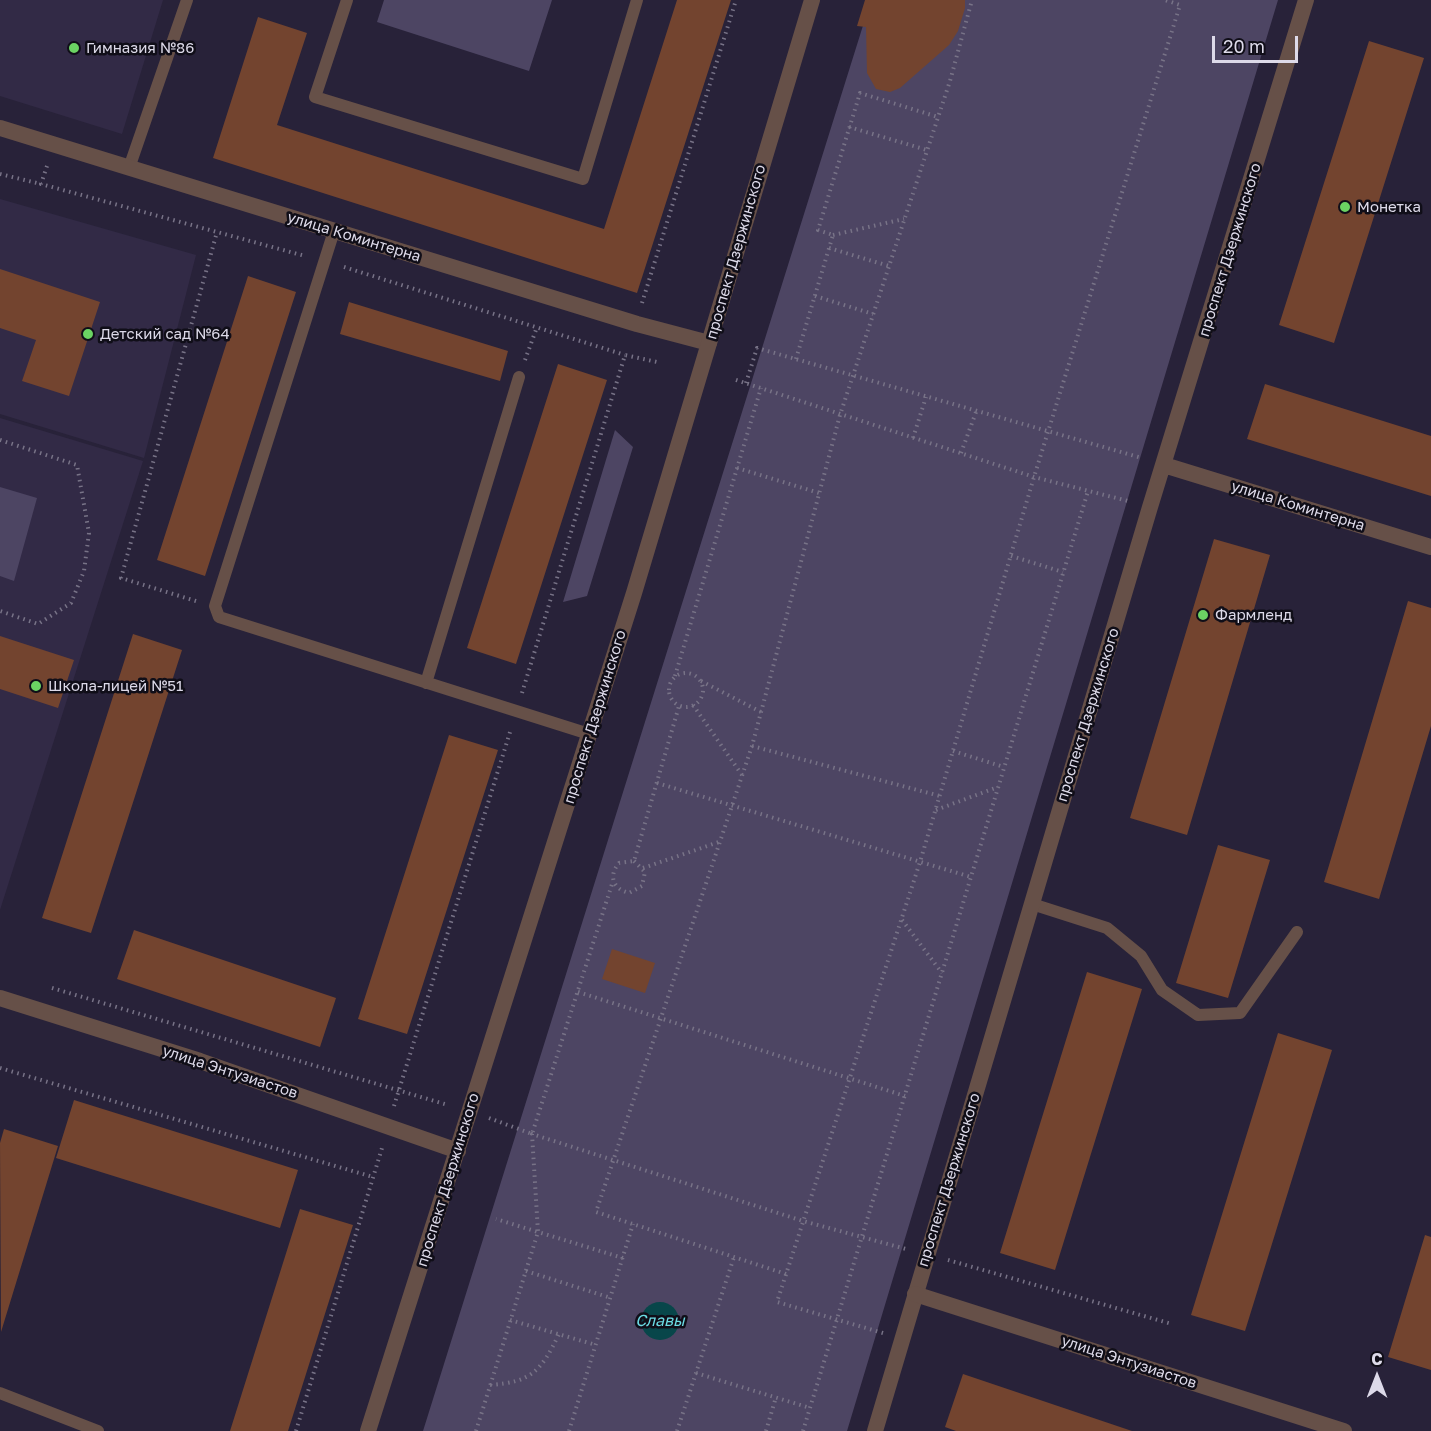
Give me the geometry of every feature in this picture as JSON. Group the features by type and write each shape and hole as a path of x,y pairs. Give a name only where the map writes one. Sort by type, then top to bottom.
{"street":[{"name":"проспект Дзержинского","path":"368,1431 589,734 812,0"},
{"name":"проспект Дзержинского","path":"875,1431 1150,507 1306,0"},
{"name":"улица Коминтерна","path":"0,128 637,324 709,343"},
{"name":"улица Коминтерна","path":"1164,465 1431,548"},
{"name":"улица Энтузиастов","path":"0,998 200,1061 458,1151"},
{"name":"улица Энтузиастов","path":"915,1294 1344,1431"}],"lane":[{"path":"129,168 187,0"},
{"path":"346,0 315,97 583,179 637,0"},
{"path":"334,231 215,606 219,617 589,734"},
{"path":"426,683 519,377"},
{"path":"1032,904 1107,927 1141,956 1162,990 1198,1015 1240,1013 1297,932"},
{"path":"0,1393 98,1431"}],"path":[{"path":"639,312 736,0"},
{"path":"786,1274 596,1212 659,1018 752,746 840,415 938,117 972,0"},
{"path":"903,1339 837,1317 777,1302 920,862 1034,477 1180,5 1165,0"},
{"path":"904,219 833,235 818,230 860,93 938,117"},
{"path":"849,127 927,150"},
{"path":"41,184 54,146"},
{"path":"0,174 325,261 625,355"},
{"path":"215,606 121,578 217,232"},
{"path":"796,359 833,235"},
{"path":"829,248 889,266"},
{"path":"815,296 873,314"},
{"path":"519,377 537,327"},
{"path":"746,383 757,348 1164,465"},
{"path":"736,380 1034,477 1150,507"},
{"path":"700,680 702,694 693,705 679,706 673,702 668,688 675,676 761,388"},
{"path":"913,438 926,397"},
{"path":"961,453 976,412"},
{"path":"0,440 77,465 89,533 84,571 70,603 38,624 0,612"},
{"path":"737,468 819,493"},
{"path":"803,1431 1088,491"},
{"path":"1011,556 1063,572"},
{"path":"675,676 689,672 761,712"},
{"path":"693,705 742,775"},
{"path":"634,861 679,706"},
{"path":"752,746 940,796"},
{"path":"953,751 1004,767"},
{"path":"657,783 971,877"},
{"path":"935,810 998,787"},
{"path":"643,868 719,842"},
{"path":"476,1431 538,1232 532,1134 613,880 612,874 619,863 634,861 643,868 646,878 637,891 622,891 613,880"},
{"path":"901,920 942,973"},
{"path":"45,986 470,1111 532,1134 803,1221 927,1255 977,1266 1172,1324"},
{"path":"578,992 905,1096"},
{"path":"0,1068 373,1178"},
{"path":"296,1431 382,1147"},
{"path":"496,1219 623,1258"},
{"path":"569,1431 633,1224"},
{"path":"677,1431 734,1257"},
{"path":"526,1271 611,1298"},
{"path":"510,1320 596,1345"},
{"path":"490,1385 509,1383 531,1376 542,1364 559,1334"},
{"path":"696,1373 810,1408"},
{"path":"766,1431 776,1398"}],"shaded area":[{"name":"Гимназия №86","path":"0,0 163,0 122,134 0,96"},
{"path":"384,0 552,0 529,71 377,22"},
{"path":"871,0 1278,0 847,1431 423,1431"},
{"name":"Детский сад №64","path":"0,199 196,255 144,458 0,414"},
{"name":"Школа-лицей №51","path":"0,418 143,461 0,910"},
{"path":"615,430 633,447 587,596 563,602"},
{"path":"0,487 37,498 14,581 0,576"}],"water":[{"name":"Славы","path":"660,1302 673,1308 679,1321 673,1334 660,1340 647,1334 641,1321 647,1308"}],"building":[{"path":"677,0 731,0 637,293 213,158 258,17 307,33 277,125 604,229"},
{"path":"865,0 965,0 965,8 958,31 949,45 900,88 890,92 876,89 867,73 866,27 857,26"},
{"path":"1369,41 1424,58 1334,343 1279,325"},
{"path":"0,269 100,302 69,396 22,381 36,340 0,328"},
{"path":"248,276 296,292 205,576 157,560"},
{"path":"349,302 508,351 500,381 340,334"},
{"path":"558,364 607,380 516,664 467,648"},
{"path":"1265,384 1431,436 1431,496 1247,439"},
{"path":"1214,539 1270,555 1187,835 1130,818"},
{"path":"1408,601 1431,608 1431,726 1379,899 1324,882"},
{"path":"133,634 182,650 91,933 42,918"},
{"path":"0,636 74,660 58,708 0,689"},
{"path":"449,735 498,750 407,1034 358,1019"},
{"path":"1218,845 1270,860 1228,998 1176,983"},
{"path":"134,930 336,998 320,1047 117,979"},
{"path":"612,949 655,963 645,993 602,979"},
{"path":"1087,972 1142,989 1055,1270 1000,1253"},
{"path":"1278,1033 1332,1050 1245,1331 1191,1315"},
{"path":"74,1100 298,1170 280,1228 56,1158"},
{"path":"4,1129 58,1146 1,1332 0,1143"},
{"path":"300,1209 353,1225 288,1431 230,1431"},
{"path":"1425,1235 1431,1237 1431,1370 1388,1357"},
{"path":"963,1374 1132,1431 956,1431 945,1427"}],"place":[{"name":"Гимназия №86","path":"74,48"},
{"name":"Монетка","path":"1345,207"},
{"name":"Детский сад №64","path":"88,334"},
{"name":"Фармленд","path":"1203,615"},
{"name":"Школа-лицей №51","path":"36,686"}]}
